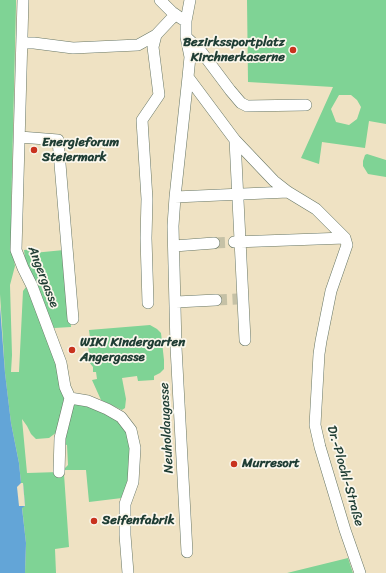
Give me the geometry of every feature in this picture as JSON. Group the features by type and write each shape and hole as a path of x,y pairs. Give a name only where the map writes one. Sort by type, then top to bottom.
{"street":[{"path":"160,0 176,15 186,21"},
{"name":"Neuholdaugasse","path":"187,552 176,347 173,226 190,57 186,37 186,21 190,0"},
{"name":"Angergasse","path":"23,2 16,250 32,286 56,351 62,369 65,387 70,398"},
{"path":"22,43 73,48 138,45 156,35 176,15"},
{"path":"148,303 146,238 147,199 142,120 159,95 154,47 156,35"},
{"path":"186,37 200,50 241,103 247,106 306,105"},
{"path":"188,77 235,140 274,181 288,192 316,209 345,238"},
{"path":"20,137 58,140 74,319"},
{"path":"235,140 237,194 236,242 245,340"},
{"path":"175,197 288,192"},
{"path":"236,242 345,238"},
{"name":"Dr.-Plochl-Straße","path":"345,238 348,245 331,291 319,354 316,425 320,447 345,530 360,573"},
{"path":"174,246 214,243"},
{"path":"176,302 216,300"},
{"path":"59,472 60,438 70,398 88,401 107,409 121,417 132,430 135,448 133,482 125,504 125,535 128,573"}],"green space":[{"path":"0,0 16,0 11,214 12,250 15,266 10,285 11,372 19,372 23,291 26,287 59,365 64,398 61,429 49,438 36,439 31,434 22,419 27,473 62,472 64,474 69,547 55,549 56,573 25,573 26,543 22,507 25,506 23,483 21,483 19,463 11,423 5,373 0,294"},
{"path":"247,0 386,0 386,124 369,121 365,148 322,142 319,164 301,158 333,87 248,82","holes":["339,95 351,95 357,100 361,107 357,119 349,125 336,122 331,109"]},
{"path":"367,154 386,160 386,177 368,174 363,166 365,155"},
{"path":"32,249 33,253 64,250 71,327 54,328 25,259 24,250"},
{"path":"150,325 161,333 164,369 154,376 154,380 138,381 137,376 122,378 126,399 125,408 122,410 101,400 92,380 97,379 96,372 93,372 93,367 89,362 89,330"},
{"path":"74,403 88,404 117,418 130,436 130,478 122,498 89,502 86,470 63,470 68,465 67,445 63,444"},
{"path":"348,558 353,573 287,573"}],"water":[{"path":"0,306 5,373 11,423 19,463 21,483 23,483 25,506 22,508 26,543 25,573 0,573"}],"pier":[{"path":"23,483 25,506 19,506 17,487"}],"tunnel":[{"path":"214,243 234,242"},
{"path":"216,300 237,299"}],"place":[{"name":"Bezirkssportplatz Kirchnerkaserne","path":"293,50"},
{"name":"Energieforum Steiermark","path":"34,150"},
{"name":"WIKI Kindergarten Angergasse","path":"72,350"},
{"name":"Murresort","path":"234,464"},
{"name":"Seifenfabrik","path":"94,521"}]}
